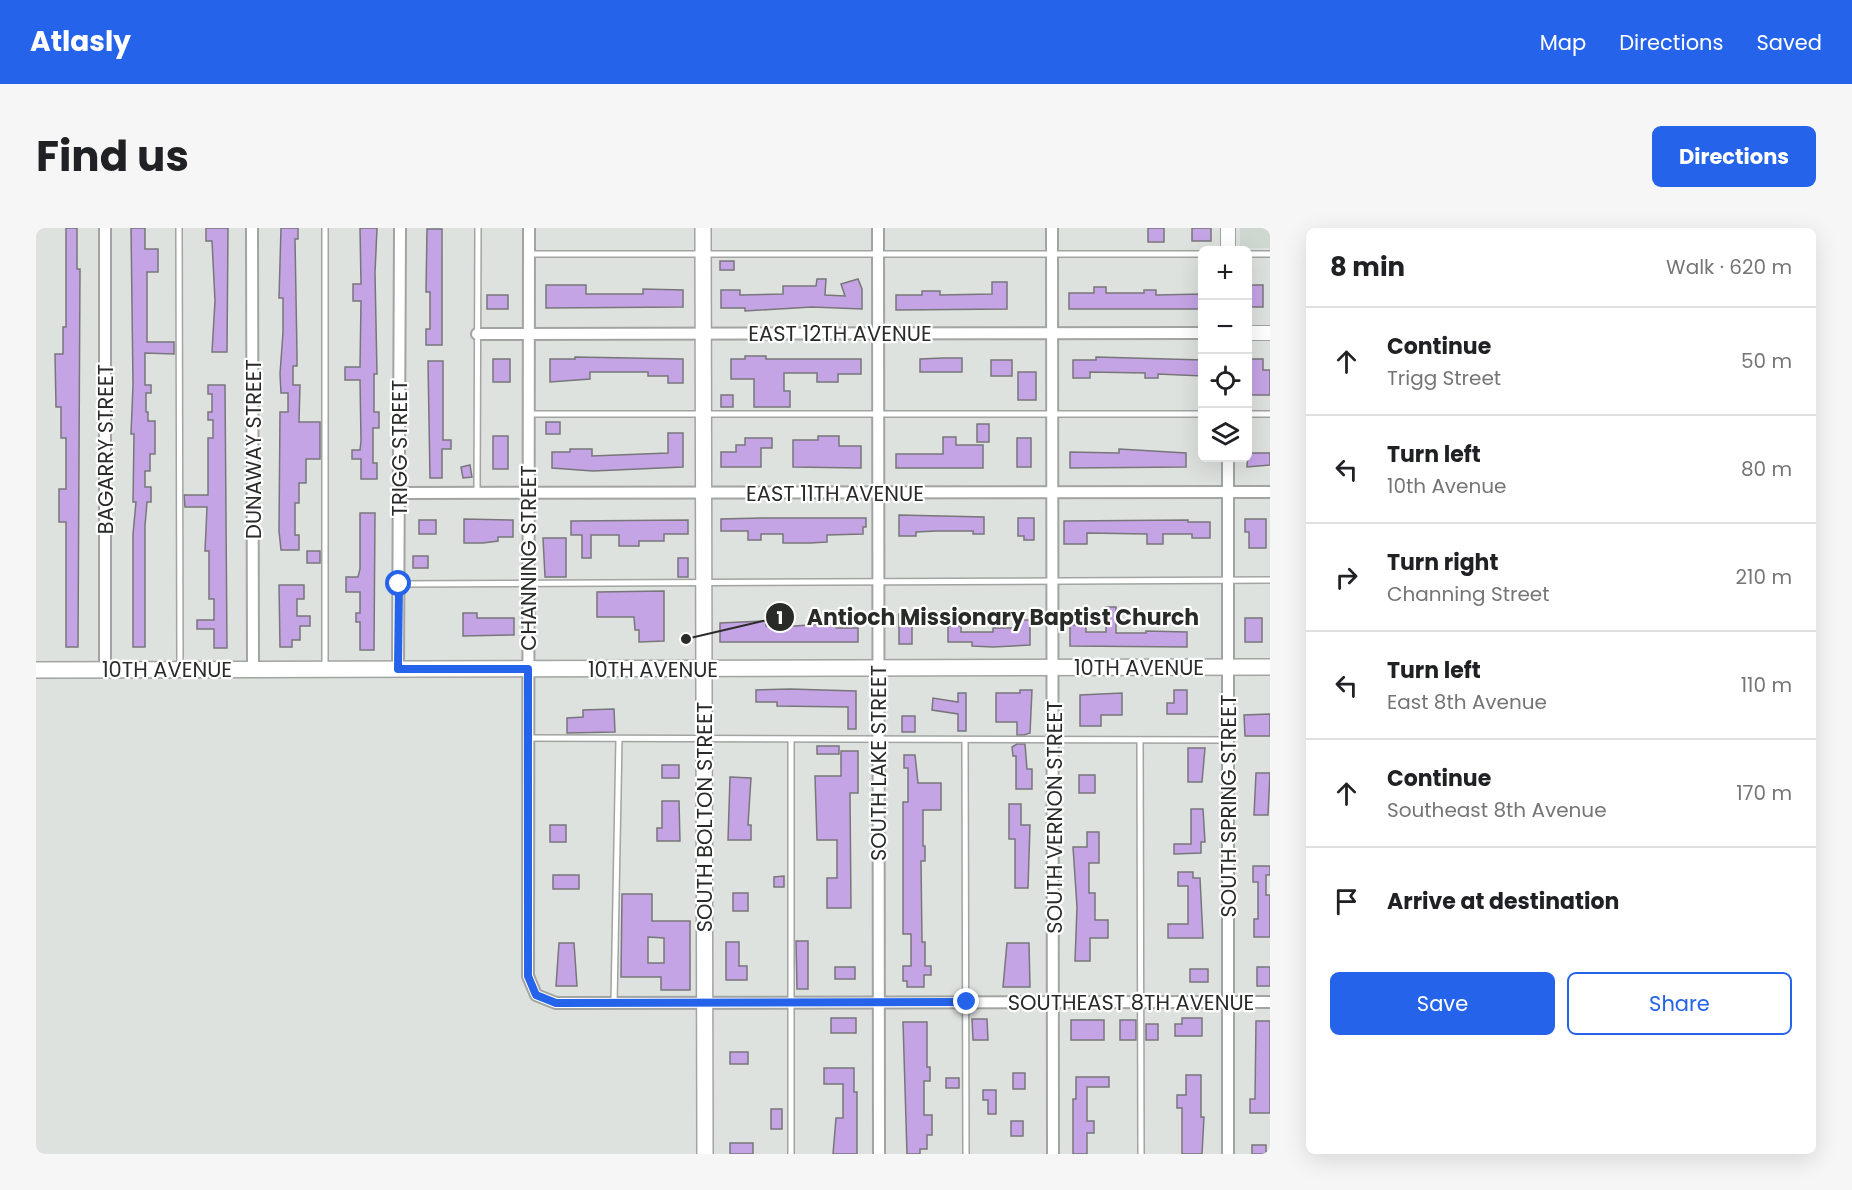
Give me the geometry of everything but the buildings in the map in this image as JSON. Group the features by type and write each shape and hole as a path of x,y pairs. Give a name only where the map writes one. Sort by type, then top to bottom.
{"main road":[{"name":"SOUTH BOLTON STREET","path":"703,228 705,1154"},
{"name":"10TH AVENUE","path":"36,669 1270,667"}],"street":[{"name":"BAGARRY STREET","path":"105,228 105,669"},
{"name":"DUNAWAY STREET","path":"252,228 253,669"},
{"name":"TRIGG STREET","path":"398,669 400,228"},
{"name":"CHANNING STREET","path":"529,228 528,976 536,995"},
{"name":"SOUTH LAKE STREET","path":"878,228 879,1154"},
{"name":"SOUTH VERNON STREET","path":"1052,228 1053,1154"},
{"path":"1228,228 1228,246"},
{"name":"EAST 12TH AVENUE","path":"477,334 1198,333"},
{"path":"1252,333 1270,333"},
{"name":"SOUTH SPRING STREET","path":"1228,462 1228,1154"},
{"name":"EAST 11TH AVENUE","path":"399,494 1270,492"},
{"name":"SOUTHEAST 8TH AVENUE","path":"536,995 556,1003 1270,1002"}],"lane":[{"path":"179,228 180,669"},
{"path":"325,228 325,669"},
{"path":"477,494 478,228"},
{"path":"529,254 1052,252 1198,254"},
{"path":"1252,254 1270,254"},
{"path":"529,414 1198,414"},
{"path":"1252,414 1270,414"},
{"path":"399,584 878,580 1270,580"},
{"path":"528,738 791,741 1228,740"},
{"path":"614,1003 620,739"},
{"path":"791,741 791,1154"},
{"path":"964,741 966,1154"},
{"path":"1140,741 1141,1154"}],"shaded area":[{"path":"1240,228 1270,228 1270,248 1240,246"}],"place":[{"name":"Antioch Missionary Baptist Church","path":"686,639"}],"route":[{"path":"399,584 398,669 528,669 528,976 536,995 556,1003 967,1002"}]}
